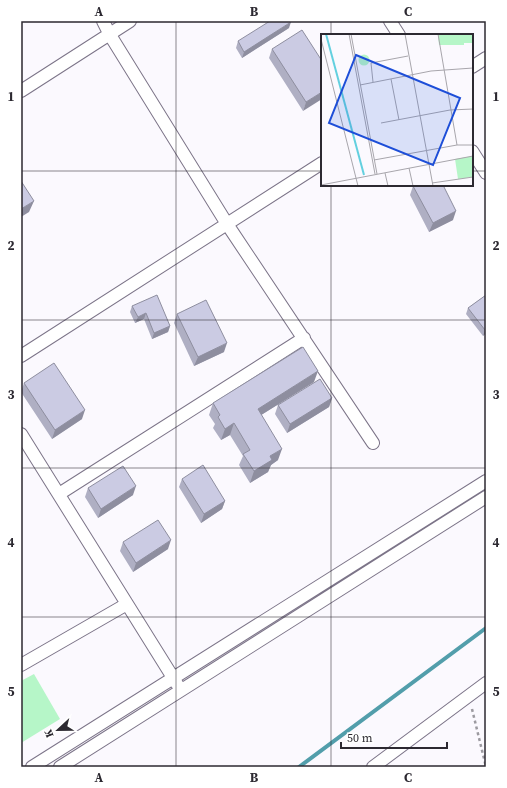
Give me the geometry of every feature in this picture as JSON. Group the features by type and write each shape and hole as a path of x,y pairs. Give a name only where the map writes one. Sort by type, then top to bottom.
{"street":[{"path":"103,21 110,35 227,224 373,443"},
{"path":"21,91 130,21"},
{"path":"390,21 398,34"},
{"path":"473,66 486,58"},
{"path":"473,153 486,173"},
{"path":"21,356 321,164"},
{"path":"59,494 304,338"},
{"path":"21,434 181,690"},
{"path":"32,767 486,480"},
{"path":"60,767 486,497"},
{"path":"21,665 127,604"},
{"path":"373,767 486,683"}],"path":[{"path":"468,695 486,767"}],"green space":[{"path":"34,674 60,719 21,743 21,681"}],"building":[{"path":"270,21 291,22 244,52 238,41"},
{"path":"302,30 321,59 321,93 306,102 272,49"},
{"path":"21,181 34,201 21,209"},
{"path":"413,186 444,186 456,211 433,223"},
{"path":"157,295 170,326 154,333 146,313 138,317 132,306"},
{"path":"486,295 486,329 485,330 468,308"},
{"path":"206,300 227,343 198,357 177,314"},
{"path":"303,347 318,371 258,409 282,449 270,456 272,460 254,471 243,454 250,450 234,423 225,429 218,417 220,415 213,403"},
{"path":"54,363 85,410 55,430 24,383"},
{"path":"320,379 332,398 290,424 278,405"},
{"path":"203,465 225,501 204,514 182,479"},
{"path":"123,466 136,486 101,509 88,488"},
{"path":"158,520 171,540 136,563 123,542"}],"waterway":[{"path":"299,767 486,628"}]}
